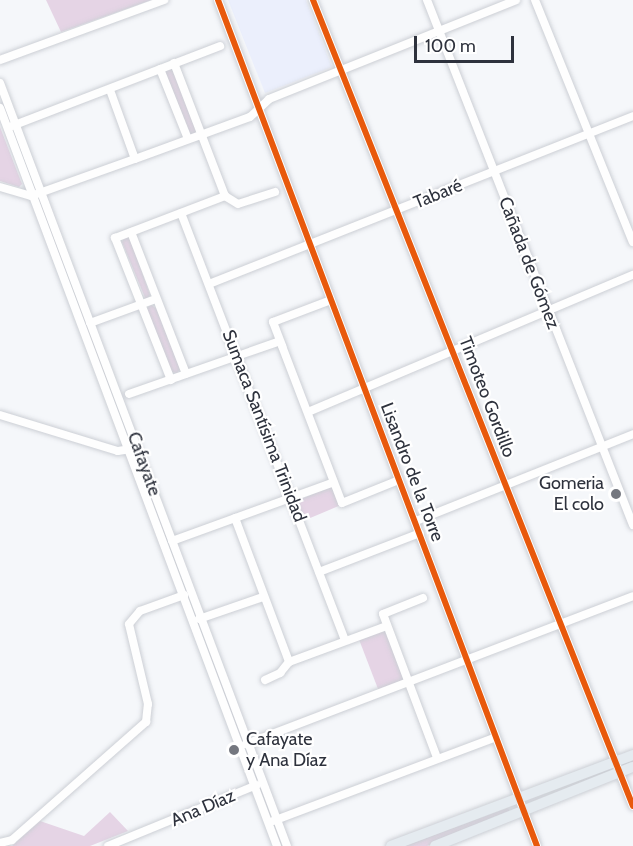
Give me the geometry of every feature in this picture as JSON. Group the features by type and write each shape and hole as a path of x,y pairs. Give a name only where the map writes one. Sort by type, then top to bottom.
{"main road":[{"path":"392,846 521,805 618,767 633,755"},
{"path":"618,767 633,767"},
{"path":"435,846 521,805"}],"street":[{"path":"1,62 164,0"},
{"name":"Lisandro de la Torre","path":"218,0 312,244 331,300 537,846"},
{"name":"Timoteo Gordillo","path":"313,0 633,806"},
{"name":"Cañada de Gómez","path":"427,0 633,525"},
{"path":"0,187 31,196 135,159 259,110 270,99 340,69 516,0"},
{"path":"535,0 633,242"},
{"path":"11,126 220,46"},
{"path":"174,63 225,196 238,204 275,192"},
{"path":"160,69 188,139"},
{"name":"Cafayate","path":"0,83 31,196 82,325 277,846"},
{"path":"110,90 135,159"},
{"name":"Cafayate","path":"0,108 11,126 40,193 92,322 288,846"},
{"name":"Tabaré","path":"209,284 633,116"},
{"path":"171,380 115,237 225,196"},
{"name":"Sumaca Santísima Trinidad","path":"181,213 345,640"},
{"path":"131,232 186,374"},
{"path":"308,412 452,348 633,275"},
{"path":"82,325 156,299"},
{"path":"331,300 273,322 280,341 342,503 399,480"},
{"path":"129,394 280,341"},
{"path":"0,415 118,451 138,447"},
{"path":"416,521 633,434"},
{"path":"172,541 334,482"},
{"path":"235,518 263,597 290,662"},
{"path":"320,572 420,533"},
{"path":"0,843 12,840 146,722 148,704 129,624 140,611 192,593"},
{"path":"239,746 633,596"},
{"path":"192,622 263,597"},
{"path":"423,598 383,614 437,758"},
{"path":"265,680 280,673 290,662 387,626"},
{"path":"268,823 496,737"},
{"name":"Ana Díaz","path":"108,846 264,783"}],"shaded area":[{"path":"46,0 151,0 61,32"},
{"path":"228,0 306,0 332,67 265,93"},
{"path":"174,63 202,133 189,139 160,69"},
{"path":"0,127 22,184 19,187 0,181"},
{"path":"126,235 130,238 150,295 146,300 122,242"},
{"path":"151,305 156,308 180,369 177,373 171,372 146,309"},
{"path":"332,486 340,505 302,521 294,502"},
{"path":"387,626 409,682 380,693 358,637"},
{"path":"508,808 511,814 427,846 404,846"},
{"path":"110,812 128,831 90,846 12,846 40,821 84,836"}],"cycle path":[{"path":"218,0 537,846"},
{"path":"313,0 633,806"}],"place":[{"name":"Gomeria El colo","path":"616,494"},
{"name":"Cafayate y Ana Díaz","path":"234,750"}]}
